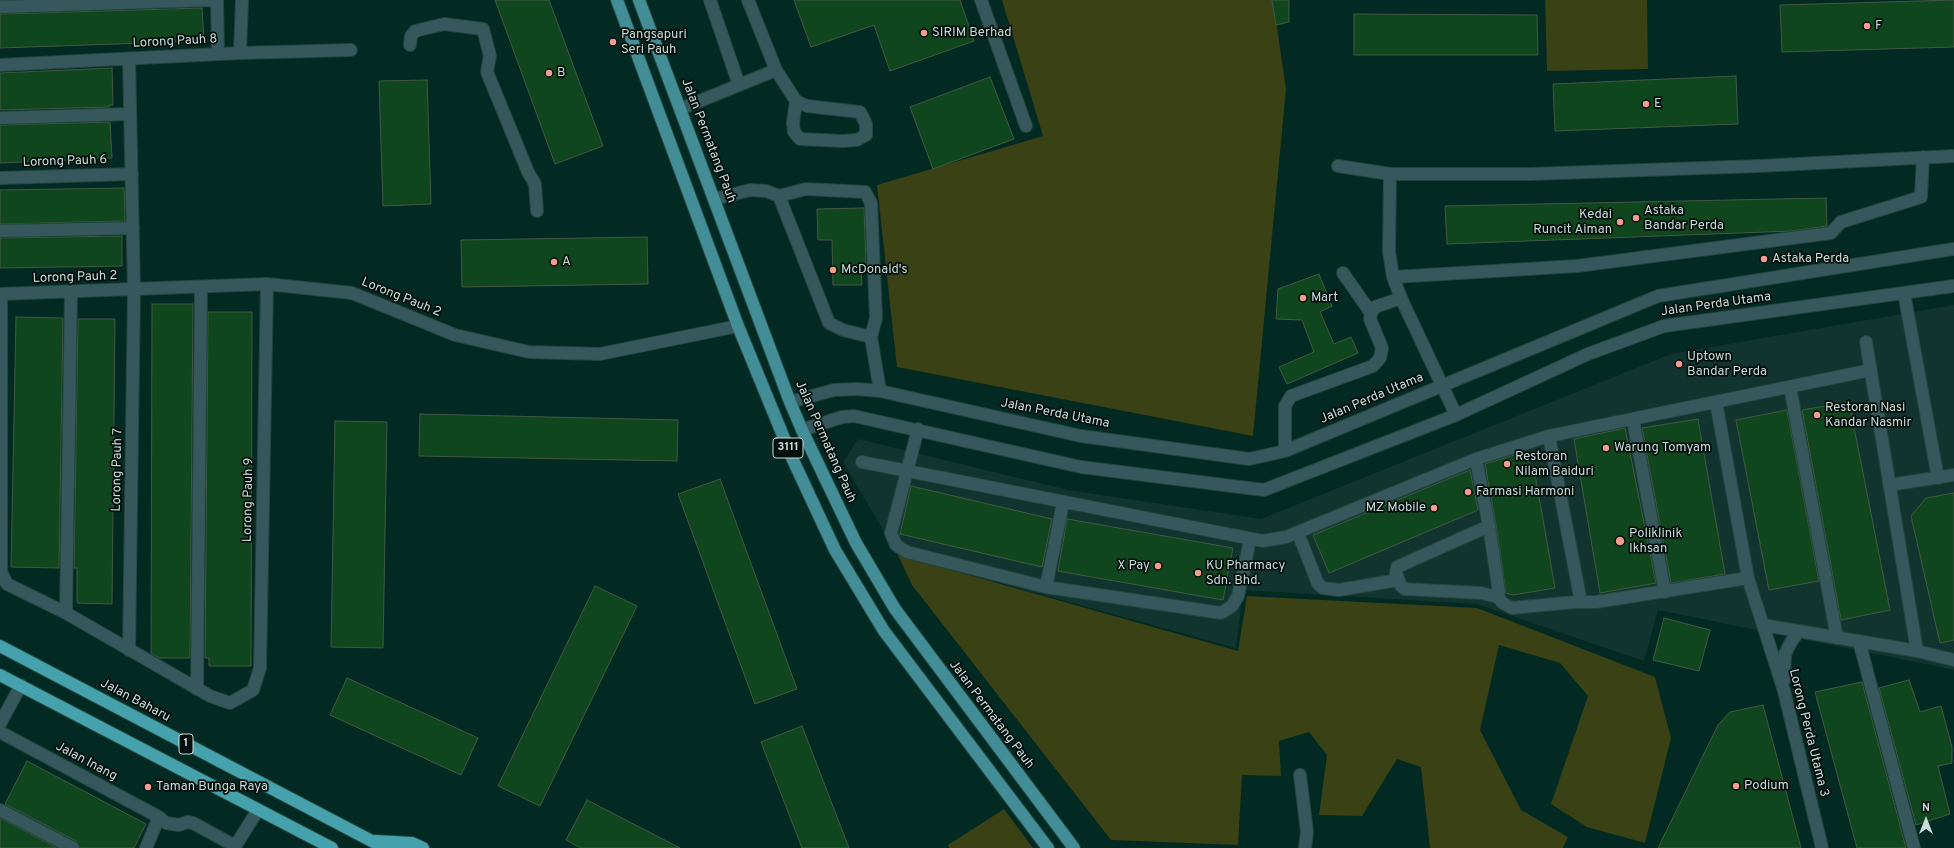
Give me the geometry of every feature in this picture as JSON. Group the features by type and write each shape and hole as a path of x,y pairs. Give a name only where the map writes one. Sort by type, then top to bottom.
{"highway":[{"name":"Jalan Baharu","path":"0,646 385,848"},
{"name":"1","path":"0,675 332,848"},
{"path":"372,841 412,843 423,848"}],"main road":[{"name":"3111","path":"617,0 738,326 793,460 835,550 884,631 1048,848"},
{"name":"Jalan Permatang Pauh","path":"639,0 790,402 856,543 895,609 1074,848"}],"street":[{"path":"0,7 211,0"},
{"path":"217,0 218,54"},
{"path":"240,53 242,0"},
{"path":"710,0 739,85"},
{"path":"748,0 776,70 796,101 807,106 860,112 866,124 866,135 857,140 843,141 800,139 794,132 793,123 796,101"},
{"path":"981,0 1026,126"},
{"path":"410,45 411,36 415,31 444,24 483,29 490,56 487,72 528,172 535,184 537,211"},
{"name":"Lorong Pauh 8","path":"0,65 240,53 351,50"},
{"name":"Lorong Pauh 7","path":"129,59 134,290 129,650"},
{"path":"680,108 776,70"},
{"path":"0,118 130,114"},
{"path":"1338,166 1390,174 1531,174 1751,167 1954,156"},
{"path":"1393,277 1577,266 1831,233 1841,222 1921,197 1922,157"},
{"name":"Lorong Pauh 6","path":"0,178 132,174"},
{"path":"1390,174 1389,252 1393,277 1401,298 1456,415"},
{"path":"715,199 750,190 766,191 779,196 806,189 865,192 871,203 876,318 871,336 880,391"},
{"path":"779,196 829,323 843,330 871,336"},
{"path":"0,232 133,228"},
{"name":"Jalan Perda Utama","path":"790,402 834,390 857,389 880,391 1081,436 1248,459 1286,451 1658,296 1954,249"},
{"path":"1343,273 1371,313"},
{"name":"Lorong Pauh 2","path":"1,294 267,284 352,293 455,335 529,352 600,354 738,326"},
{"name":"Lorong Pauh 9","path":"197,689 210,696 230,703 254,690 260,668 267,284"},
{"name":"Jalan Perda Utama","path":"802,430 842,417 854,416 918,429 1081,467 1264,490 1456,415 1588,354 1664,326 1954,286"},
{"path":"1,294 1,572 7,584 66,613 197,689 201,287"},
{"path":"66,613 71,292"},
{"path":"1904,294 1938,478"},
{"path":"1286,451 1285,406 1291,396 1373,366 1380,358 1382,348 1370,319 1371,313 1375,307 1401,298"},
{"path":"1866,342 1917,651"},
{"path":"862,462 1250,540 1274,540 1298,532 1476,459 1549,436 1871,370"},
{"path":"1790,387 1837,638"},
{"name":"Lorong Perda Utama 3","path":"1716,402 1748,578 1784,691 1822,848"},
{"path":"1633,420 1665,592"},
{"path":"918,429 891,533 896,545 907,552 1046,587 1221,613 1232,606 1238,596 1250,540"},
{"path":"1549,436 1581,602"},
{"path":"1476,459 1489,526 1499,592 1496,595"},
{"path":"1889,485 1954,475"},
{"path":"1046,587 1063,503"},
{"path":"1489,526 1397,567 1396,573 1398,580 1405,589 1496,595 1512,608 1596,602 1748,578"},
{"path":"1298,532 1318,584 1323,588 1340,590 1398,580"},
{"path":"1762,625 1917,651 1954,660"},
{"path":"1784,691 1785,654 1791,642 1800,631"},
{"path":"1859,641 1914,848"},
{"path":"0,724 21,685"},
{"name":"Jalan Inang","path":"0,732 159,817 166,823 179,825 187,822 192,823 234,847"},
{"path":"1300,775 1307,832 1305,848"},
{"path":"0,810 73,848"},
{"path":"234,847 258,810"},
{"path":"146,848 159,817"}],"shaded area":[{"path":"1954,305 1954,670 1658,610 1644,661 1477,604 1243,590 1236,648 898,555 843,462 858,439 1068,490 1261,519 1671,354"}],"green space":[{"path":"1002,0 1273,0 1286,89 1253,436 897,367 877,185 1043,136"},
{"path":"1545,0 1647,0 1648,69 1547,71"},
{"path":"898,555 1238,651 1247,596 1477,608 1655,677 1671,738 1645,843 1587,827 1551,804 1588,696 1560,663 1499,645 1480,730 1521,810 1568,837 1563,848 1430,848 1421,767 1397,759 1362,816 1319,815 1327,755 1309,732 1279,741 1281,776 1242,775 1238,845 1111,840 912,585"},
{"path":"1004,809 1033,848 949,848 948,845"}],"building":[{"name":"B","path":"495,0 549,0 603,146 555,164"},
{"name":"SIRIM Berhad","path":"794,0 960,0 974,41 890,71 874,25 811,47"},
{"path":"1272,0 1289,0 1289,22 1276,25"},
{"name":"F","path":"1954,0 1954,47 1782,52 1780,5"},
{"path":"202,8 204,41 0,48 0,14"},
{"path":"1354,14 1537,15 1538,55 1354,55"},
{"path":"112,68 113,105 109,105 109,107 0,110 0,73"},
{"name":"E","path":"1736,76 1738,124 1555,131 1553,84"},
{"name":"SIRIM Berhad","path":"990,77 1014,139 933,169 910,107"},
{"path":"427,80 431,204 383,206 379,81"},
{"path":"110,122 112,158 0,163 0,125"},
{"path":"124,188 125,221 0,224 0,190"},
{"name":"Astaka Bandar Perda","path":"1826,198 1827,226 1792,231 1447,244 1445,206"},
{"path":"864,208 866,265 861,265 862,285 833,285 832,240 818,240 817,209"},
{"path":"122,236 122,266 0,268 0,238"},
{"name":"A","path":"647,237 648,284 462,287 461,240"},
{"path":"1319,274 1332,306 1320,312 1334,344 1351,337 1358,353 1287,384 1279,367 1314,352 1302,320 1276,319 1278,289"},
{"path":"152,304 193,304 190,658 159,658 151,653"},
{"path":"208,312 252,312 251,666 209,666 209,658 205,658"},
{"path":"16,317 63,318 59,568 11,567"},
{"path":"78,319 115,319 112,604 77,603 77,568 74,568"},
{"path":"1849,402 1890,610 1841,620 1802,410"},
{"path":"1787,410 1819,581 1769,590 1736,420"},
{"path":"420,414 678,420 677,461 419,456"},
{"path":"1698,419 1725,574 1671,583 1642,428"},
{"path":"335,421 387,422 383,648 331,647"},
{"path":"1625,428 1656,583 1600,593 1574,439"},
{"path":"1521,453 1534,468 1555,588 1513,595 1506,593 1485,464"},
{"path":"1470,470 1478,510 1329,573 1313,535"},
{"path":"720,479 797,689 755,704 678,494"},
{"path":"911,486 1052,519 1042,567 900,534"},
{"path":"1954,493 1954,640 1940,643 1911,516 1926,498"},
{"path":"1067,519 1233,548 1223,600 1058,571"},
{"path":"595,586 637,606 540,806 498,786"},
{"path":"1664,618 1710,630 1699,671 1653,660"},
{"path":"347,678 478,738 461,775 330,715"},
{"path":"1909,680 1920,712 1941,706 1952,747 1952,763 1938,766 1950,814 1916,825 1879,688"},
{"path":"1862,682 1906,848 1857,848 1815,692"},
{"name":"Podium","path":"1763,705 1801,848 1658,848 1718,725 1730,712"},
{"path":"802,726 849,848 802,848 761,742"},
{"path":"27,761 146,824 134,848 80,848 76,841 5,804"},
{"path":"587,800 680,848 581,848 566,840"},
{"path":"0,818 57,848 0,848"}],"place":[{"name":"F","path":"1867,26"},
{"name":"SIRIM Berhad","path":"924,33"},
{"name":"Pangsapuri Seri Pauh","path":"613,42"},
{"name":"B","path":"549,73"},
{"name":"E","path":"1646,104"},
{"name":"Astaka Bandar Perda","path":"1636,218"},
{"name":"Kedai Runcit Aiman","path":"1620,222"},
{"name":"Astaka Perda","path":"1764,259"},
{"name":"A","path":"554,262"},
{"name":"McDonald's","path":"833,270"},
{"name":"Mart","path":"1303,298"},
{"name":"Uptown Bandar Perda","path":"1679,364"},
{"name":"Restoran Nasi Kandar Nasmir","path":"1817,415"},
{"name":"Warung Tomyam","path":"1606,448"},
{"name":"Restoran Nilam Baiduri","path":"1507,464"},
{"name":"Farmasi Harmoni","path":"1468,492"},
{"name":"MZ Mobile","path":"1434,508"},
{"name":"Poliklinik Ikhsan","path":"1620,541"},
{"name":"X Pay","path":"1158,566"},
{"name":"KU Pharmacy Sdn. Bhd.","path":"1198,573"},
{"name":"Podium","path":"1736,786"},
{"name":"Taman Bunga Raya","path":"148,787"}]}
